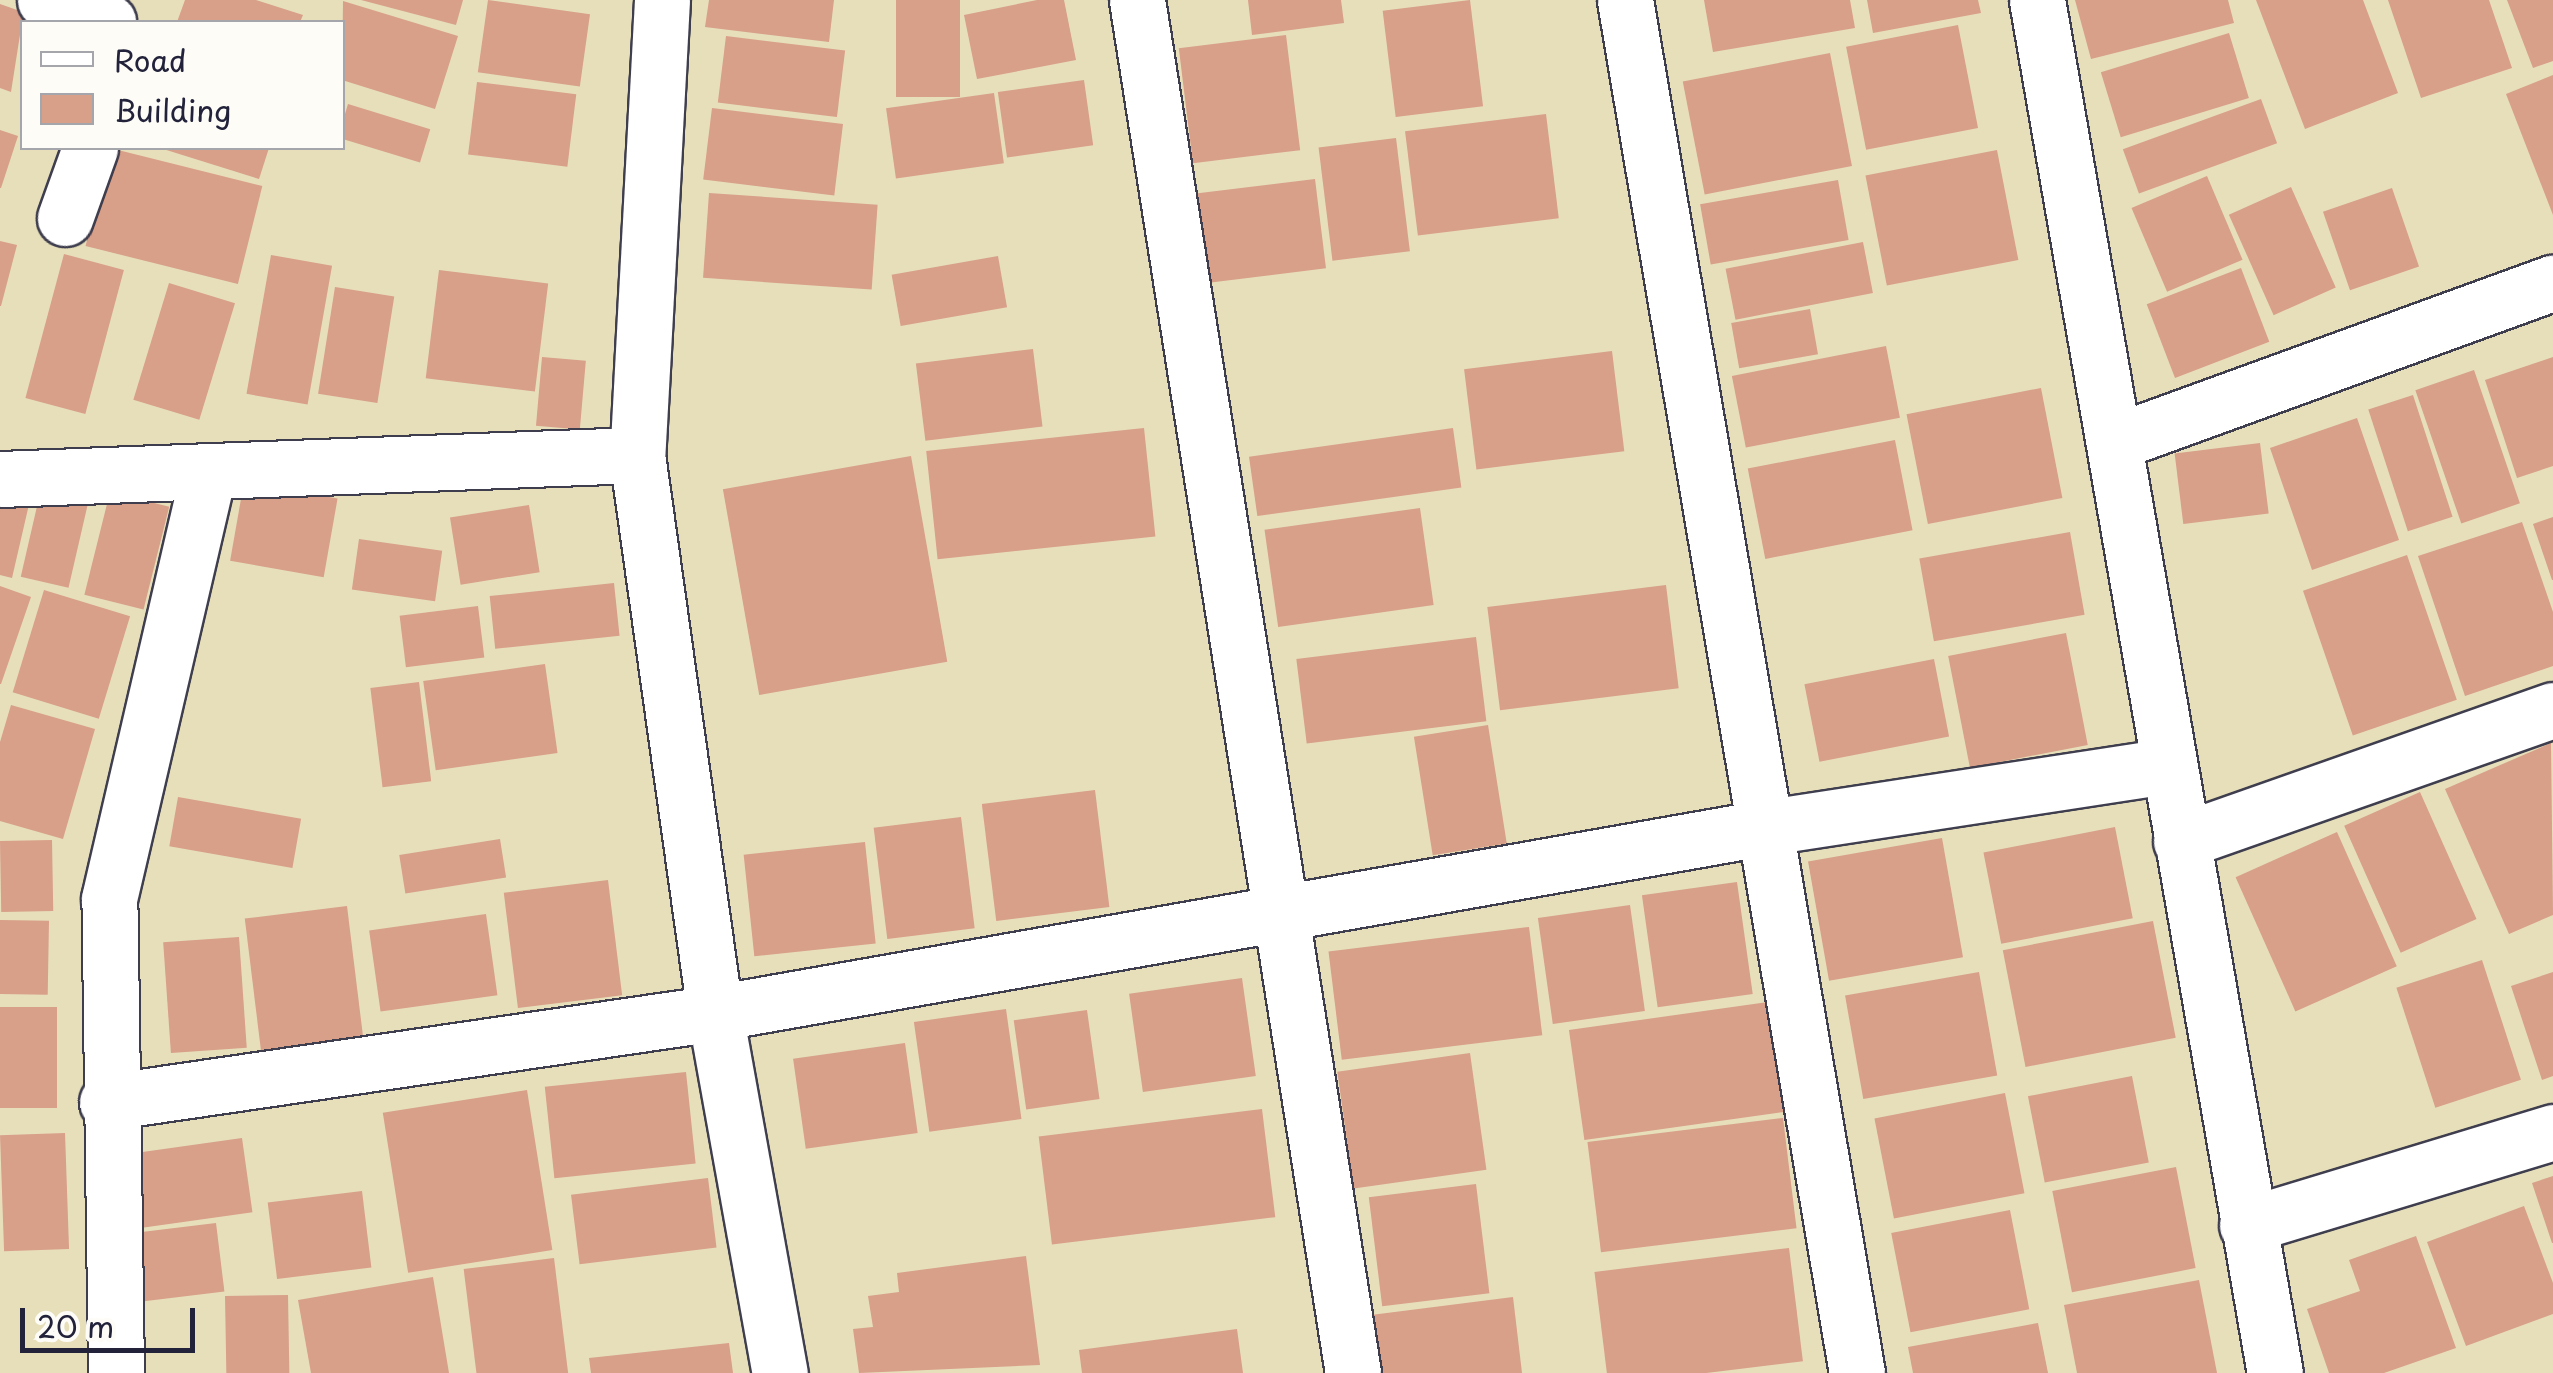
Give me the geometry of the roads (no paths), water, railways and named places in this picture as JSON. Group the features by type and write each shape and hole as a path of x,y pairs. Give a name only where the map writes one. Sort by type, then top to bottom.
{"street":[{"path":"45,0 102,20"},
{"path":"662,0 637,454 715,1014 780,1373"},
{"path":"1137,0 1353,1373"},
{"path":"1625,0 1857,1373"},
{"path":"2037,0 2274,1373"},
{"path":"65,218 89,150"},
{"path":"2115,442 2553,284"},
{"path":"0,479 208,474 637,454"},
{"path":"116,1373 107,1102 109,899 208,474"},
{"path":"2181,841 2553,710"},
{"path":"107,1102 715,1014 1282,917 1762,828 2168,766"},
{"path":"2248,1224 2553,1132"}]}
